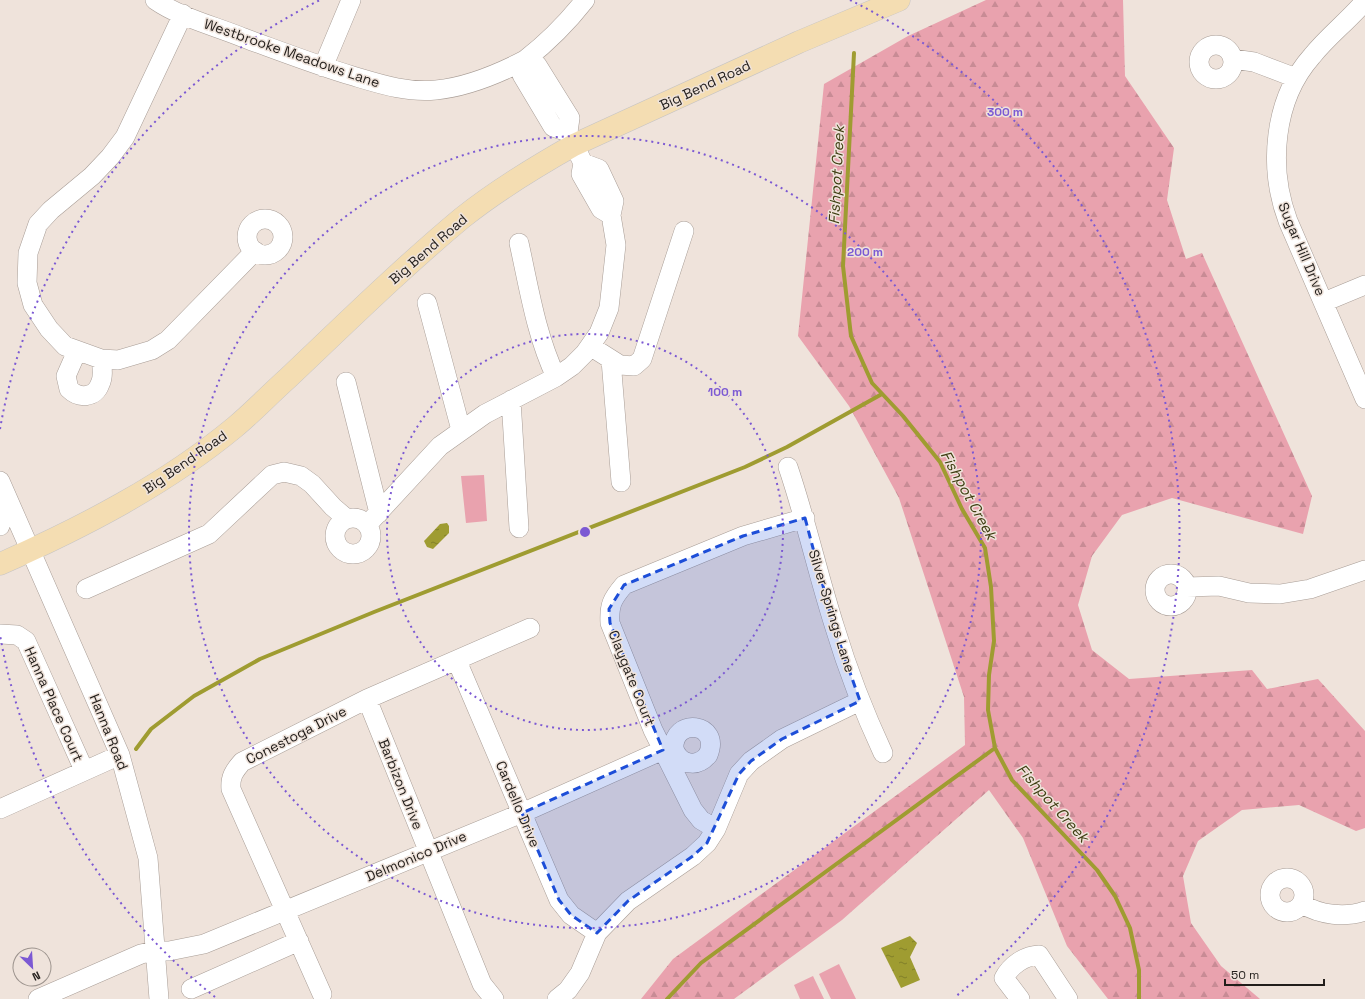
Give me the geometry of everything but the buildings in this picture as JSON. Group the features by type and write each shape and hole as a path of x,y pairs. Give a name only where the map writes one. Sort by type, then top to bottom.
{"main road":[{"name":"Big Bend Road","path":"0,564 109,511 157,483 201,454 236,426 425,251 463,218 499,191 575,147 799,42 899,0"}],"street":[{"name":"Westbrooke Meadows Lane","path":"155,0 166,7 183,14 323,67 383,85 408,90 435,90 480,80 525,60 551,39 570,20 585,0"},
{"path":"323,67 351,0"},
{"name":"Sugar Hill Drive","path":"1365,2 1350,19 1329,37 1311,57 1296,78 1280,126 1276,155 1277,181 1281,203 1365,399"},
{"path":"183,14 137,114 119,145 92,176 51,210 38,224 32,237 28,253 27,283 34,305 49,329 65,346 101,359 118,360 152,350 168,340 255,251"},
{"path":"1233,59 1254,62 1296,78"},
{"path":"373,519 440,446 461,430 511,400 556,377 572,366 590,346 599,333 609,308 616,245 611,215 601,209 581,174 575,147 553,127 522,75 525,60"},
{"path":"590,346 620,365 634,366 642,359 684,231"},
{"path":"519,243 541,339 547,358 556,377"},
{"path":"1324,302 1365,286"},
{"path":"427,303 461,430"},
{"path":"77,351 66,376 66,383 73,394 79,396 92,394 100,385 103,371 101,359"},
{"path":"611,360 621,482"},
{"path":"346,382 373,519 371,536 367,547 358,554 347,553 338,546 335,535 340,524 347,519 373,519"},
{"path":"511,400 519,528"},
{"name":"Silver Springs Lane","path":"788,467 805,518 834,627 860,701 883,753"},
{"path":"86,589 209,534 272,475 284,472 301,476 312,484 333,507 347,519"},
{"path":"0,526 3,514 2,485"},
{"name":"Hanna Road","path":"2,485 120,754 148,858 154,951 159,999"},
{"name":"Claygate Court","path":"716,829 701,820 693,810 669,749 610,623 609,608 614,596 624,585 743,536 805,518"},
{"path":"1187,586 1219,586 1249,593 1280,594 1310,589 1365,570"},
{"name":"Conestoga Drive","path":"322,994 232,789 230,780 235,770 242,762 367,699 530,628"},
{"name":"Hanna Place Court","path":"0,634 17,635 26,642 84,770"},
{"name":"Cardello Drive","path":"457,661 559,900 571,915 597,934"},
{"name":"Barbizon Drive","path":"367,699 482,984 494,999"},
{"path":"557,999 568,990 580,973 597,934 628,901 693,856 707,843 716,829 739,774 751,761 782,739 860,701"},
{"name":"Delmonico Drive","path":"38,999 141,954 154,951 169,951 204,944 286,911 428,850 522,813 669,749"},
{"name":"Hanna Place Court","path":"0,809 120,754"},
{"path":"1302,904 1308,908 1330,914 1341,915 1365,911"},
{"path":"191,989 299,941"},
{"path":"1020,999 1004,978 1009,969 1029,956 1039,955 1068,999"}],"highlighted area":[{"path":"805,518 834,627 860,701 782,739 751,761 739,774 707,843 693,856 628,901 597,933 571,915 559,900 522,813 663,750 610,623 609,609 624,585 743,536"}],"green space":[{"path":"986,0 1123,0 1125,76 1174,148 1167,200 1186,259 1202,253 1312,496 1303,534 1172,498 1122,515 1092,556 1078,605 1092,650 1129,679 1252,670 1267,689 1318,679 1365,731 1365,828 1356,831 1299,805 1242,810 1198,841 1183,876 1191,923 1221,966 1260,999 1108,999 1067,946 1023,838 989,790 842,920 734,999 641,999 673,959 965,745 964,697 899,498 849,406 798,336 824,84 908,36"},
{"path":"484,475 487,521 466,523 461,476"},
{"path":"839,964 856,999 831,999 819,974"},
{"path":"813,976 824,999 800,999 794,985"}],"water":[{"path":"447,523 449,526 449,533 433,549 427,547 424,541 440,524"},
{"path":"910,936 917,943 910,957 920,980 901,988 881,948"}],"waterway":[{"name":"Fishpot Creek","path":"854,53 843,266 851,336 872,383 903,416 940,462 962,509 985,548 991,587 994,641 989,675 988,710 995,748 1012,780 1097,870 1115,896 1130,928 1139,970 1139,999"},
{"path":"136,749 151,729 194,696 260,659 374,612 745,467 787,447 882,394"},
{"path":"667,999 701,963 995,748"}]}
